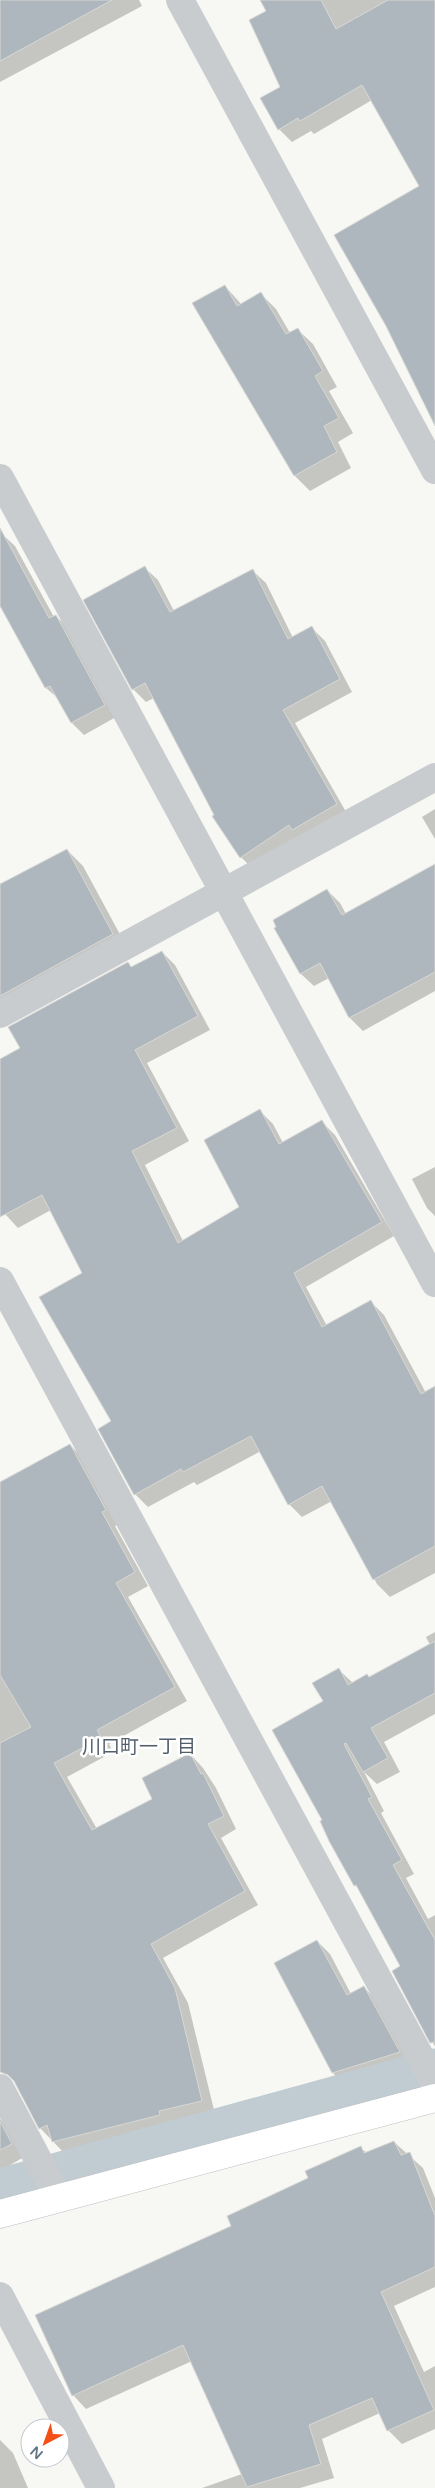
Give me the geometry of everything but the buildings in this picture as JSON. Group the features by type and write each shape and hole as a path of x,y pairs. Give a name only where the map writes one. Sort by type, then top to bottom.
{"street":[{"path":"180,0 435,470"},
{"path":"0,478 435,1283"},
{"path":"0,1014 435,777"},
{"path":"0,1281 435,2084"},
{"path":"0,2088 59,2199"},
{"path":"0,2214 435,2098"},
{"path":"0,2296 101,2488"}],"waterway":[{"path":"0,2189 435,2069"}],"district":[{"name":"川口町一丁目","path":"139,1746"}]}
